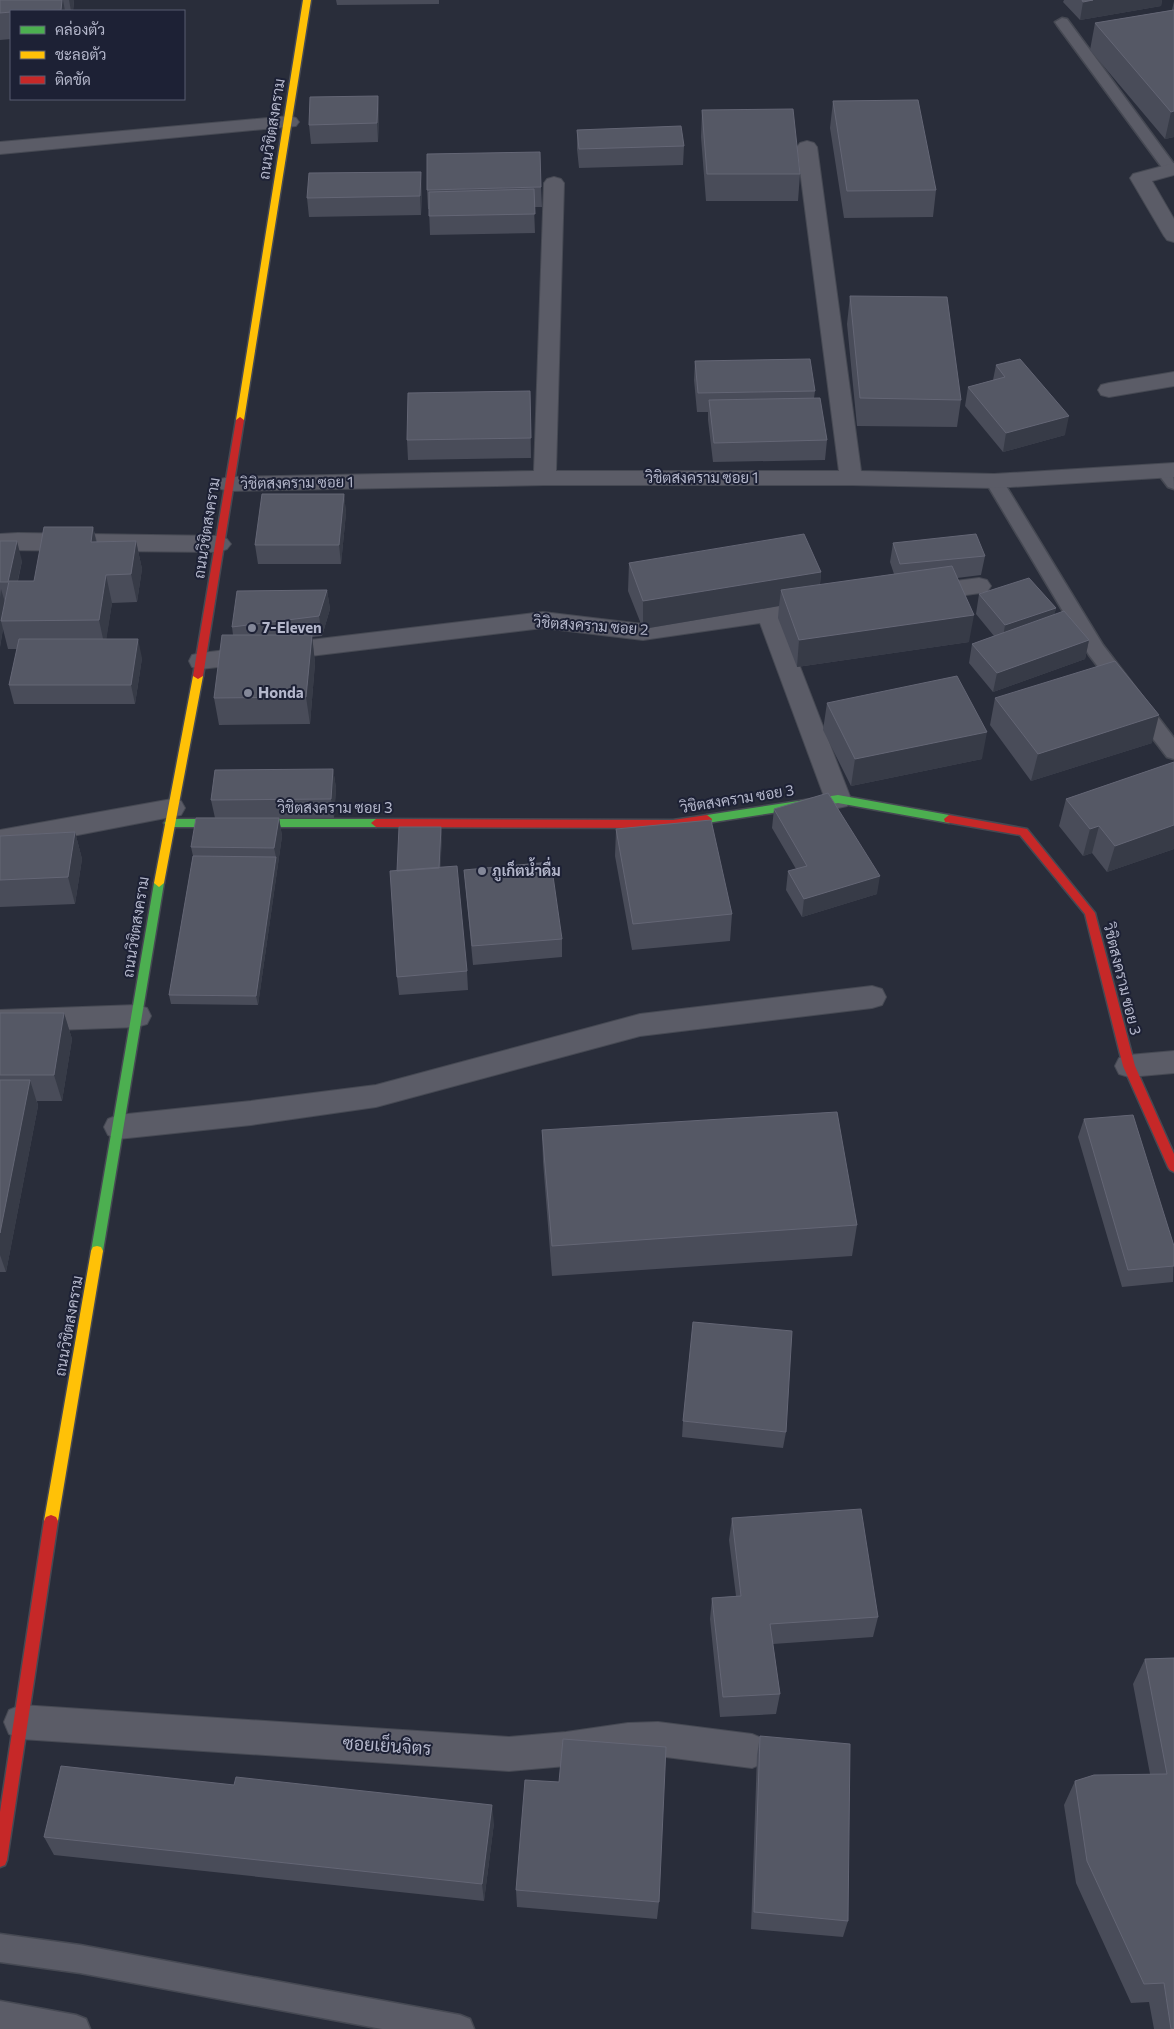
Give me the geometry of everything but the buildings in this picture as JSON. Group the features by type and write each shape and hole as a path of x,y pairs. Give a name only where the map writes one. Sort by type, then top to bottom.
{"street":[{"name":"ถนนวิชิตสงคราม","path":"0,1860 50,1528 170,815 201,661 289,122 307,0"},
{"path":"0,148 289,122"},
{"path":"807,147 851,478"},
{"path":"1173,169 1140,178 1174,236"},
{"path":"545,478 554,183"},
{"path":"1109,390 1174,379"},
{"name":"วิชิตสงคราม ซอย 1","path":"229,484 545,478 851,478 994,482 1171,475"},
{"path":"0,542 219,544"},
{"path":"902,596 979,586"},
{"name":"วิชิตสงคราม ซอย 2","path":"201,661 543,620 642,632 835,604"},
{"path":"768,613 838,798"},
{"name":"วิชิตสงคราม ซอย 3","path":"170,815 673,824 838,798 1023,832 1090,913 1129,1066 1174,1167"},
{"path":"0,840 170,815"},
{"path":"118,1127 251,1114 376,1096 640,1025 872,997"},
{"path":"0,1021 137,1016"},
{"path":"1129,1066 1174,1062"},
{"name":"ซอยเย็นจิตร","path":"21,1722 509,1754 635,1740 658,1740 752,1751"}],"lane":[{"path":"1062,22 1173,169"},
{"path":"994,482 1096,650 1174,752"},
{"path":"0,1948 80,1959 460,2029"},
{"path":"0,2015 76,2029"}],"traffic: fast":[{"path":"707,819 838,799 949,819"},
{"path":"169,823 376,823"},
{"path":"97,1251 159,883"}],"traffic: slow":[{"path":"240,420 307,0"},
{"path":"159,883 198,676"},
{"path":"51,1521 97,1251"}],"traffic: jam":[{"path":"198,676 240,420"},
{"path":"376,823 673,824 707,819"},
{"path":"949,819 1023,832 1090,913 1129,1066 1174,1167"},
{"path":"0,1860 51,1521"}],"place":[{"name":"7-Eleven","path":"252,628"},
{"name":"Honda","path":"248,693"},
{"name":"ภูเก็ตน้ำดื่ม","path":"482,871"}]}
